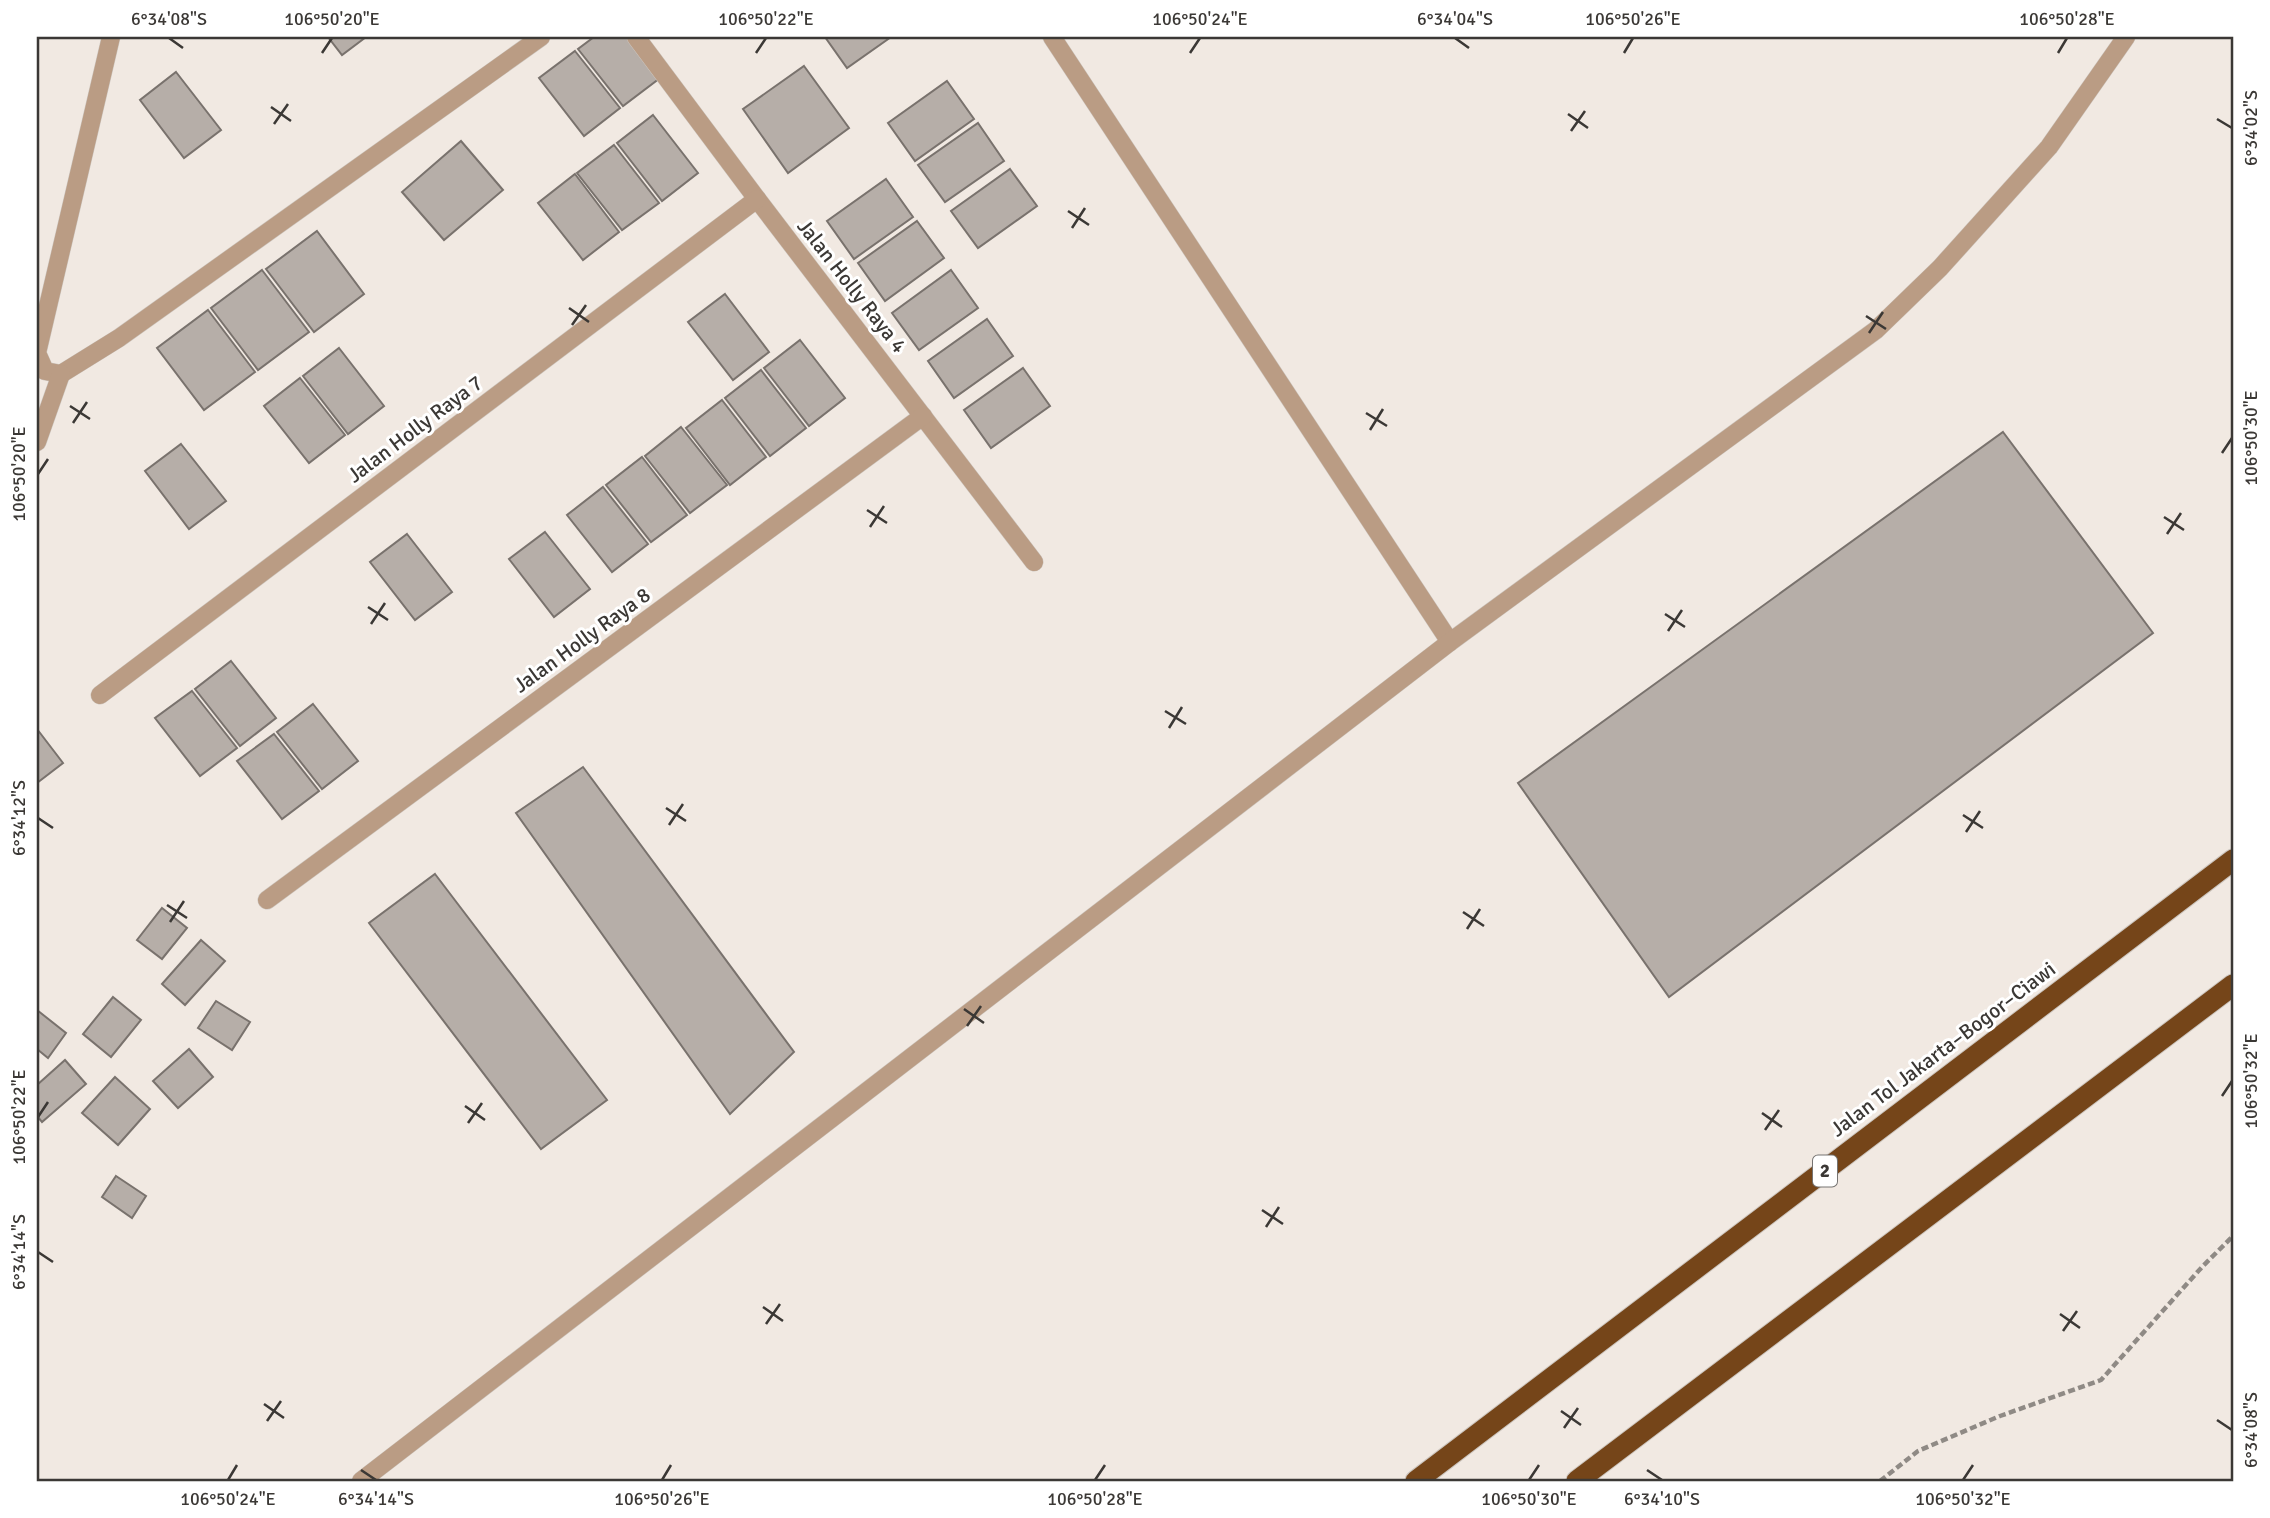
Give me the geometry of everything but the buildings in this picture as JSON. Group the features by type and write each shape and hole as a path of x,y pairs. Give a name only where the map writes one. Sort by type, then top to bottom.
{"highway":[{"name":"Jalan Tol Jakarta–Bogor–Ciawi","path":"1416,1481 2233,860"},
{"path":"1577,1481 2233,985"}],"street":[{"path":"61,374 45,371 37,353 111,37"},
{"path":"37,442 61,374 119,338 541,37"},
{"name":"Jalan Holly Raya 4","path":"636,37 1034,562"},
{"path":"1052,37 1450,642"},
{"path":"361,1481 1450,642 1876,330 1940,268 2049,147 2126,37"},
{"name":"Jalan Holly Raya 7","path":"100,695 757,199"},
{"name":"Jalan Holly Raya 8","path":"267,901 923,416"}],"path":[{"path":"1880,1481 1918,1451 2000,1416 2101,1380 2233,1236"}]}
